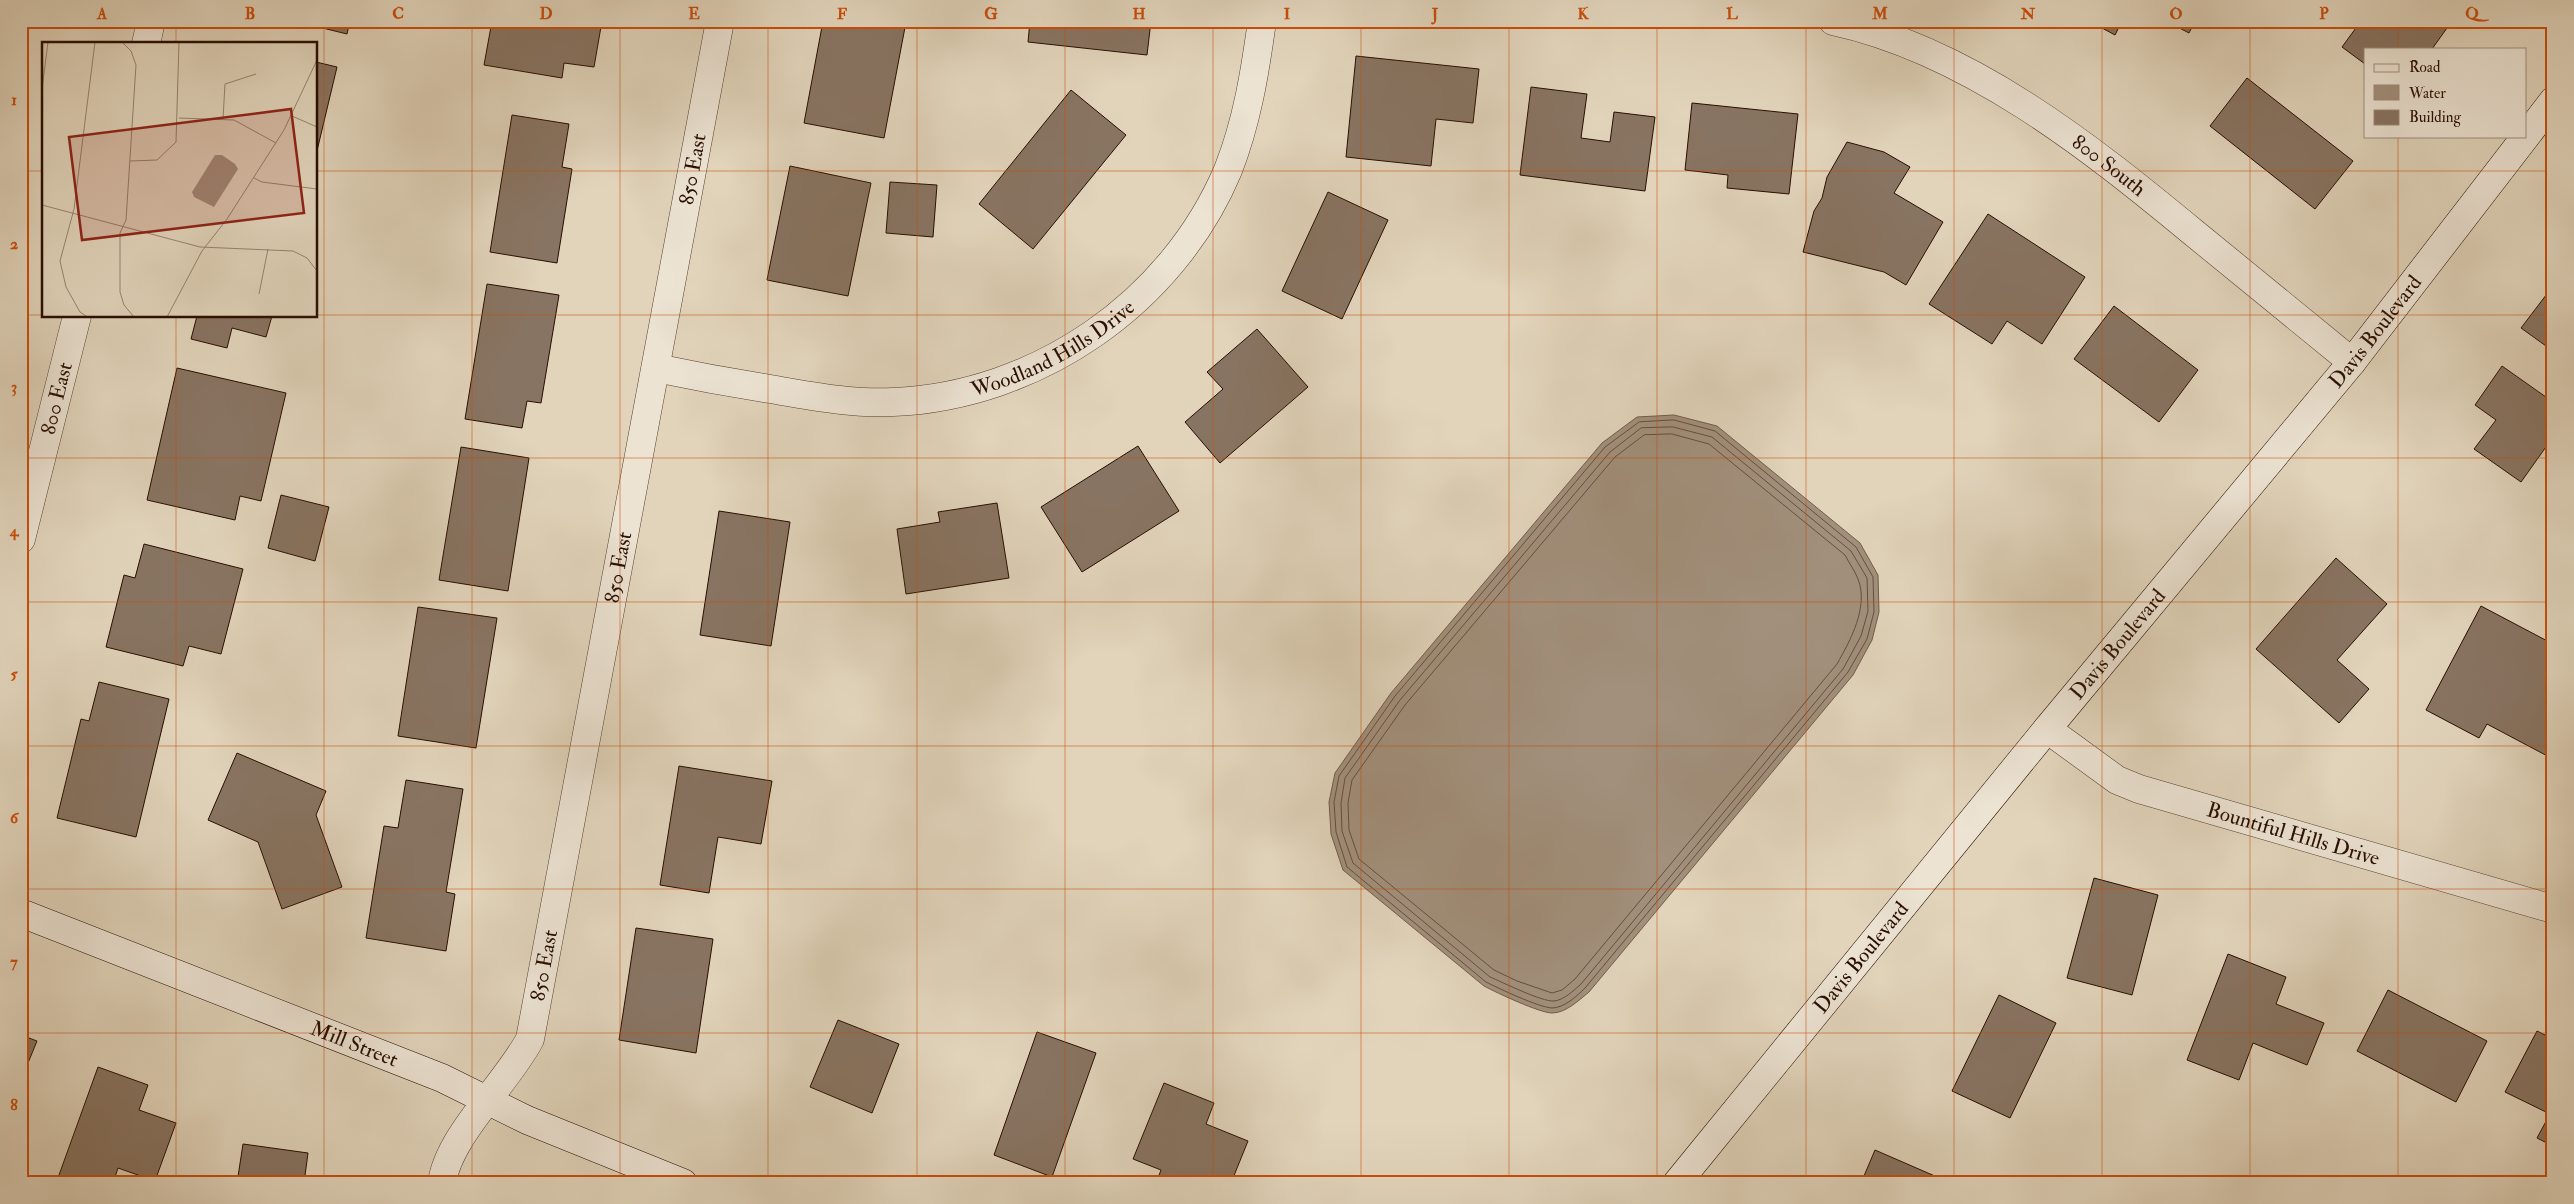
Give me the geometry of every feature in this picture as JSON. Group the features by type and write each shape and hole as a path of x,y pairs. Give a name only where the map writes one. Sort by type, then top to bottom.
{"street":[{"path":"147,42 152,21"},
{"name":"850 East","path":"442,1183 451,1154 487,1100 519,1060 530,1039 720,21"},
{"name":"Woodland Hills Drive","path":"656,368 816,397 892,402 932,399 970,391 1008,380 1052,360 1110,322 1148,288 1180,252 1207,213 1228,169 1244,123 1254,75 1262,21"},
{"name":"800 South","path":"1833,21 1901,42 1956,67 2034,110 2108,162 2352,362"},
{"name":"Davis Boulevard","path":"2526,136 2553,101"},
{"name":"Davis Boulevard","path":"1677,1183 2047,729 2352,362 2525,138"},
{"name":"800 East","path":"21,539 76,318"},
{"name":"Bountiful Hills Drive","path":"2047,729 2117,780 2139,790 2553,908"},
{"name":"Mill Street","path":"21,913 442,1078 527,1120 683,1183"}],"water":[{"path":"1674,415 1717,426 1860,543 1878,575 1879,612 1872,640 1853,675 1589,992 1562,1011 1546,1012 1518,1002 1484,986 1343,870 1331,834 1329,802 1335,773 1391,693 1602,443 1637,417"}],"building":[{"path":"294,21 350,21 347,34"},
{"path":"492,21 602,21 594,67 564,63 562,78 484,65"},
{"path":"823,21 906,22 884,138 804,123"},
{"path":"1030,21 1151,21 1147,55 1028,42"},
{"path":"2089,21 2122,21 2115,35"},
{"path":"2166,21 2195,21 2189,33"},
{"path":"2361,21 2452,21 2433,48 2364,48 2364,63 2342,47"},
{"path":"1356,56 1479,69 1473,123 1436,119 1431,166 1346,157"},
{"path":"318,62 337,67 318,147"},
{"path":"2247,78 2353,161 2315,209 2210,126"},
{"path":"1531,87 1587,94 1581,138 1610,142 1614,112 1655,117 1645,191 1520,175"},
{"path":"1071,90 1126,135 1033,249 979,204"},
{"path":"1692,103 1798,114 1789,194 1727,188 1728,175 1685,170"},
{"path":"512,115 569,124 562,167 572,169 557,263 490,252"},
{"path":"1847,142 1884,152 1910,167 1894,193 1943,222 1906,285 1884,272 1803,252 1814,211 1822,198 1827,177"},
{"path":"790,166 871,183 848,296 767,280"},
{"path":"890,182 937,185 933,237 886,233"},
{"path":"1328,192 1388,220 1342,319 1282,291"},
{"path":"1988,214 2085,277 2042,344 2007,321 1992,344 1929,304"},
{"path":"487,284 559,295 541,403 527,401 522,428 465,419"},
{"path":"2553,286 2553,351 2521,328"},
{"path":"2114,306 2198,370 2159,422 2074,359"},
{"path":"196,318 271,318 266,337 232,328 227,348 191,339"},
{"path":"1257,329 1308,387 1220,463 1185,422 1223,389 1207,372"},
{"path":"2502,366 2553,402 2553,437 2521,482 2474,449 2496,420 2475,405"},
{"path":"177,368 286,393 261,501 240,496 235,520 147,500"},
{"path":"1138,446 1179,511 1082,572 1041,507"},
{"path":"461,447 529,458 508,591 439,580"},
{"path":"281,495 329,507 315,561 268,548"},
{"path":"997,503 1009,578 906,594 897,529 940,522 938,512"},
{"path":"719,511 790,522 771,646 700,635"},
{"path":"144,544 243,569 221,654 189,646 183,666 106,647 124,575 135,578"},
{"path":"2336,558 2387,604 2337,660 2369,689 2339,723 2256,649"},
{"path":"2481,606 2553,644 2553,759 2487,724 2479,738 2426,710"},
{"path":"418,607 497,618 476,748 398,736"},
{"path":"99,682 169,699 136,837 57,818 81,719 89,721"},
{"path":"237,753 326,791 316,815 342,887 282,909 258,842 208,820"},
{"path":"679,766 772,781 761,844 718,837 709,893 660,885"},
{"path":"406,780 463,789 446,892 455,894 446,951 366,938 384,826 398,828"},
{"path":"2094,878 2158,895 2132,995 2067,978"},
{"path":"636,928 713,939 696,1053 619,1040"},
{"path":"2228,954 2286,977 2276,1004 2324,1023 2307,1065 2253,1043 2239,1080 2187,1060"},
{"path":"2388,990 2487,1041 2456,1102 2357,1051"},
{"path":"1999,995 2056,1023 2010,1118 1952,1091"},
{"path":"838,1020 899,1044 872,1113 810,1087"},
{"path":"2537,1031 2553,1039 2553,1146 2537,1138 2550,1114 2505,1092"},
{"path":"1037,1032 1096,1053 1052,1177 994,1155"},
{"path":"21,1035 37,1041 21,1080"},
{"path":"98,1067 148,1085 139,1110 176,1123 155,1181 118,1168 113,1183 80,1183 59,1175"},
{"path":"1164,1083 1214,1103 1206,1124 1248,1141 1231,1183 1156,1183 1161,1170 1133,1159"},
{"path":"243,1144 308,1153 304,1183 237,1183"},
{"path":"1875,1150 1944,1180 1943,1183 1861,1183"}]}
